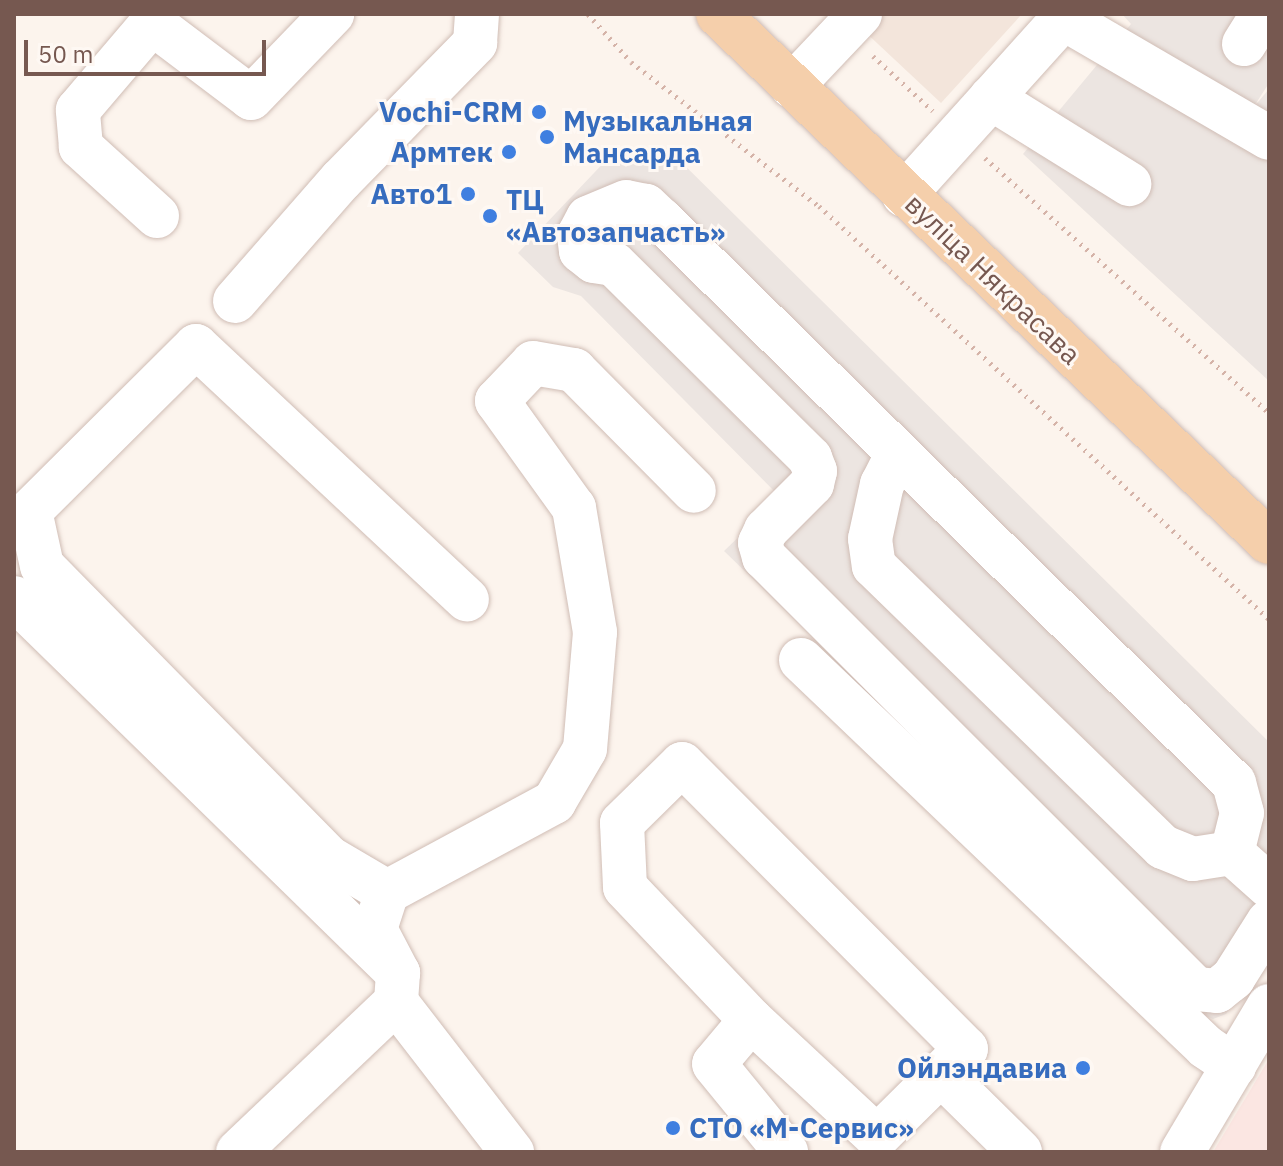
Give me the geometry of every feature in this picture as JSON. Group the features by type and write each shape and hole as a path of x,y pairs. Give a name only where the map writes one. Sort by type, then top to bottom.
{"main road":[{"name":"вуліца Някрасава","path":"718,14 1269,542"}],"street":[{"path":"157,216 81,147 78,110 143,33 152,23 251,98 332,14"},
{"path":"235,301 341,180 475,43 480,25 477,14"},
{"path":"904,195 1065,16 1269,138"},
{"path":"792,86 852,22"},
{"path":"991,98 1129,184"},
{"path":"1232,853 1242,813 1234,783 646,206 626,202 588,218 579,235 581,251 594,261 614,264 810,458 815,471 812,484 766,530 760,543 764,557 1196,989 1217,991 1233,978 1269,921"},
{"path":"387,892 329,858 42,566 30,511 196,346 467,600"},
{"path":"397,987 375,929 387,892 554,802 585,749 595,632 574,508 497,401 533,363 574,370 694,491"},
{"path":"898,453 885,471 870,539 874,566 1163,847 1193,859 1232,853"},
{"path":"14,598 397,987 512,1152"},
{"path":"801,660 1206,1047 1234,1066"},
{"path":"682,764 966,1049 877,1137 751,1020 625,887 622,823 682,764"},
{"path":"1232,853 1269,886"},
{"path":"238,1152 397,987"},
{"path":"1182,1152 1269,1006"},
{"path":"751,1020 714,1064 780,1150"},
{"path":"941,1074 1020,1152"}],"path":[{"path":"588,14 631,62 819,206 1269,619"},
{"path":"852,22 959,134 1269,413"}],"shaded area":[{"path":"875,14 1022,14 941,103 862,29"},
{"path":"1122,14 1269,14 1269,83 1253,108 1269,89 1269,381 1023,154 1131,24"},
{"path":"667,148 1269,742 1269,949 1226,1014 1213,1019 1201,1014 724,551 780,497 581,296 553,287 518,253 612,154 626,167 642,151 654,161"},
{"path":"1269,1059 1269,1152 1213,1152"}],"place":[{"name":"Vochi-CRM","path":"539,112"},
{"name":"Музыкальная Мансарда","path":"547,137"},
{"name":"Армтек","path":"509,152"},
{"name":"Авто1","path":"468,194"},
{"name":"ТЦ «Автозапчасть»","path":"490,216"},
{"name":"Ойлэндавиа","path":"1083,1068"},
{"name":"СТО «М-Сервис»","path":"673,1128"}]}
